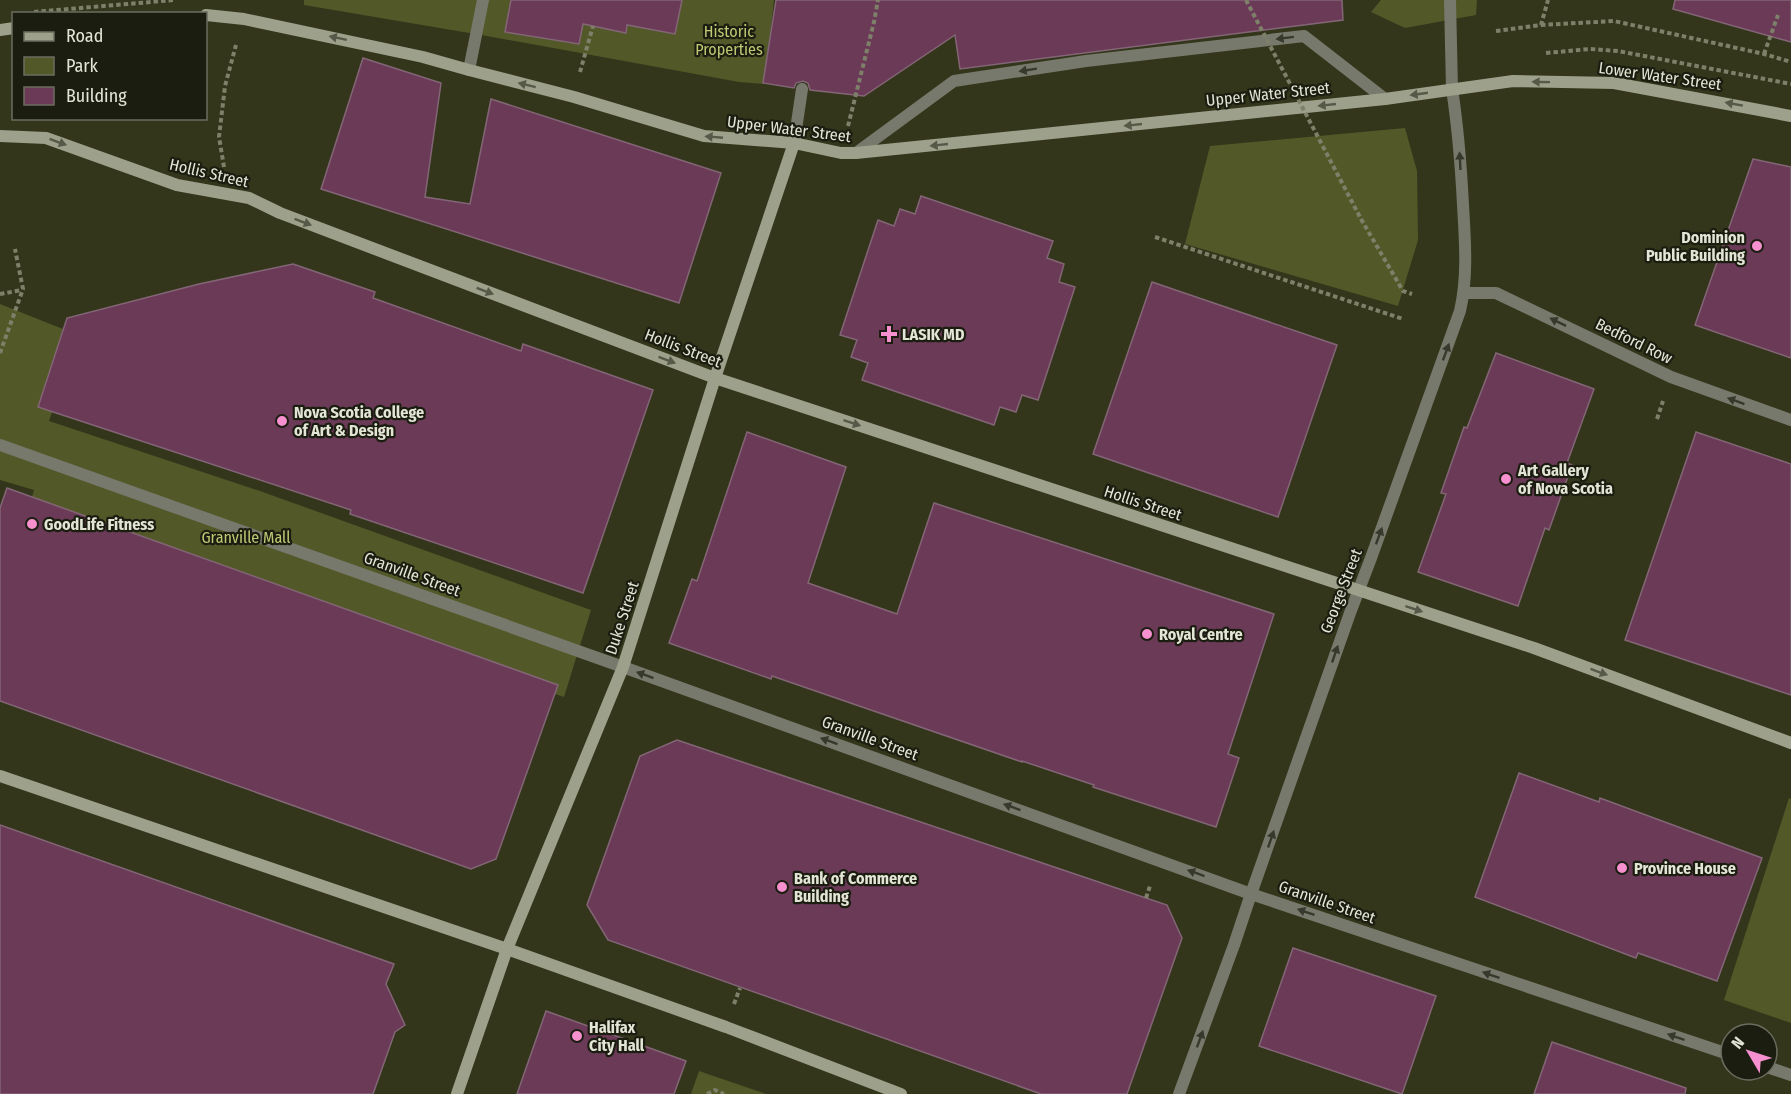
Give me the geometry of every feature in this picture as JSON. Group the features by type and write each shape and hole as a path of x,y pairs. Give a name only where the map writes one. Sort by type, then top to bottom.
{"street":[{"path":"468,70 483,0"},
{"name":"George Street","path":"1179,1094 1460,311 1464,293 1465,238 1458,128 1452,89 1449,0"},
{"name":"Upper Water Street","path":"207,15 244,19 423,57 574,97 704,136 794,143 841,153 1385,99 1452,89"},
{"path":"855,153 954,81 1086,62 1304,36 1385,99"},
{"name":"Lower Water Street","path":"1452,89 1514,81 1614,83 1791,116"},
{"path":"794,143 802,90"},
{"name":"Hollis Street","path":"0,136 46,138 177,184 249,198 291,217 715,378 1534,648 1791,743"},
{"name":"Duke Street","path":"457,1094 507,949 623,667 715,378 794,143"},
{"name":"Bedford Row","path":"1464,293 1496,293 1671,377 1791,420"},
{"name":"Granville Street","path":"0,445 1251,894 1719,1051"},
{"path":"0,776 507,949 726,1027 902,1094"}],"path":[{"path":"33,12 174,0"},
{"path":"841,153 878,0"},
{"path":"1246,0 1361,219 1403,291 1412,294"},
{"path":"1541,25 1548,0"},
{"path":"1764,54 1778,15"},
{"path":"244,19 225,86 219,137 226,176 249,198"},
{"path":"1496,31 1541,25 1614,21 1791,62"},
{"path":"574,97 593,26"},
{"path":"1287,85 1298,83"},
{"path":"1155,237 1403,319"},
{"path":"0,353 23,290 15,249"},
{"path":"0,294 23,290"},
{"path":"707,1094 715,1090 724,1094"}],"green space":[{"name":"Historic Properties","path":"304,0 774,0 765,84 739,82 304,5"},
{"path":"1381,0 1477,0 1476,15 1405,28 1371,12"},
{"path":"1405,128 1417,171 1418,240 1398,306 1185,244 1210,146"},
{"name":"Granville Mall","path":"0,304 78,335 49,421 260,491 591,610 564,697 28,510 34,490 0,480"},
{"path":"1789,798 1791,799 1791,1023 1724,1000"},
{"path":"699,1071 766,1094 691,1094"}],"building":[{"path":"511,0 682,0 675,34 627,25 626,33 583,24 579,44 505,32"},
{"path":"776,0 1342,0 1343,20 960,69 955,35 864,96 810,90 808,83 803,81 796,83 794,88 763,83"},
{"path":"1675,0 1791,0 1791,42 1673,9"},
{"path":"363,58 441,83 425,197 470,204 491,99 721,173 679,303 321,189"},
{"name":"Dominion Public Building","path":"1753,159 1791,167 1791,358 1695,325"},
{"path":"921,196 1053,241 1047,258 1064,264 1059,282 1075,287 1038,400 1022,395 1016,412 1000,407 994,425 862,380 868,363 851,357 857,340 840,335 878,220 894,226 900,209 915,214"},
{"path":"293,264 375,292 373,298 521,351 523,344 653,390 583,593 350,514 351,510 38,407 67,318 199,284"},
{"path":"1152,282 1337,345 1278,517 1093,454"},
{"name":"Art Gallery of Nova Scotia","path":"1496,353 1594,389 1567,463 1572,465 1549,530 1545,528 1518,606 1418,572 1446,494 1441,493 1464,427 1467,428"},
{"path":"747,432 846,467 808,583 897,614 934,503 1274,614 1228,754 1239,758 1216,827 669,643 692,579 697,581"},
{"path":"1696,432 1791,464 1791,695 1625,640"},
{"path":"7,488 558,685 496,859 471,869 0,701 0,508"},
{"name":"Bank of Commerce Building","path":"677,740 1167,905 1182,938 1127,1094 1041,1094 608,940 587,905 640,756"},
{"name":"Province House","path":"1519,773 1599,802 1600,798 1762,858 1717,981 1638,953 1636,958 1475,897"},
{"path":"0,825 394,964 386,984 405,1025 395,1032 373,1094 0,1094"},
{"path":"1293,948 1436,996 1402,1094 1259,1046"},
{"name":"Halifax City Hall","path":"546,1011 686,1061 674,1094 517,1094"},
{"path":"1552,1042 1686,1088 1685,1094 1534,1094"}],"place":[{"name":"Dominion Public Building","path":"1757,246"},
{"name":"LASIK MD","path":"889,334"},
{"name":"Nova Scotia College of Art & Design","path":"282,421"},
{"name":"Art Gallery of Nova Scotia","path":"1506,479"},
{"name":"GoodLife Fitness","path":"32,524"},
{"name":"Royal Centre","path":"1147,634"},
{"name":"Province House","path":"1622,868"},
{"name":"Bank of Commerce Building","path":"782,887"},
{"name":"Halifax City Hall","path":"577,1036"}]}
